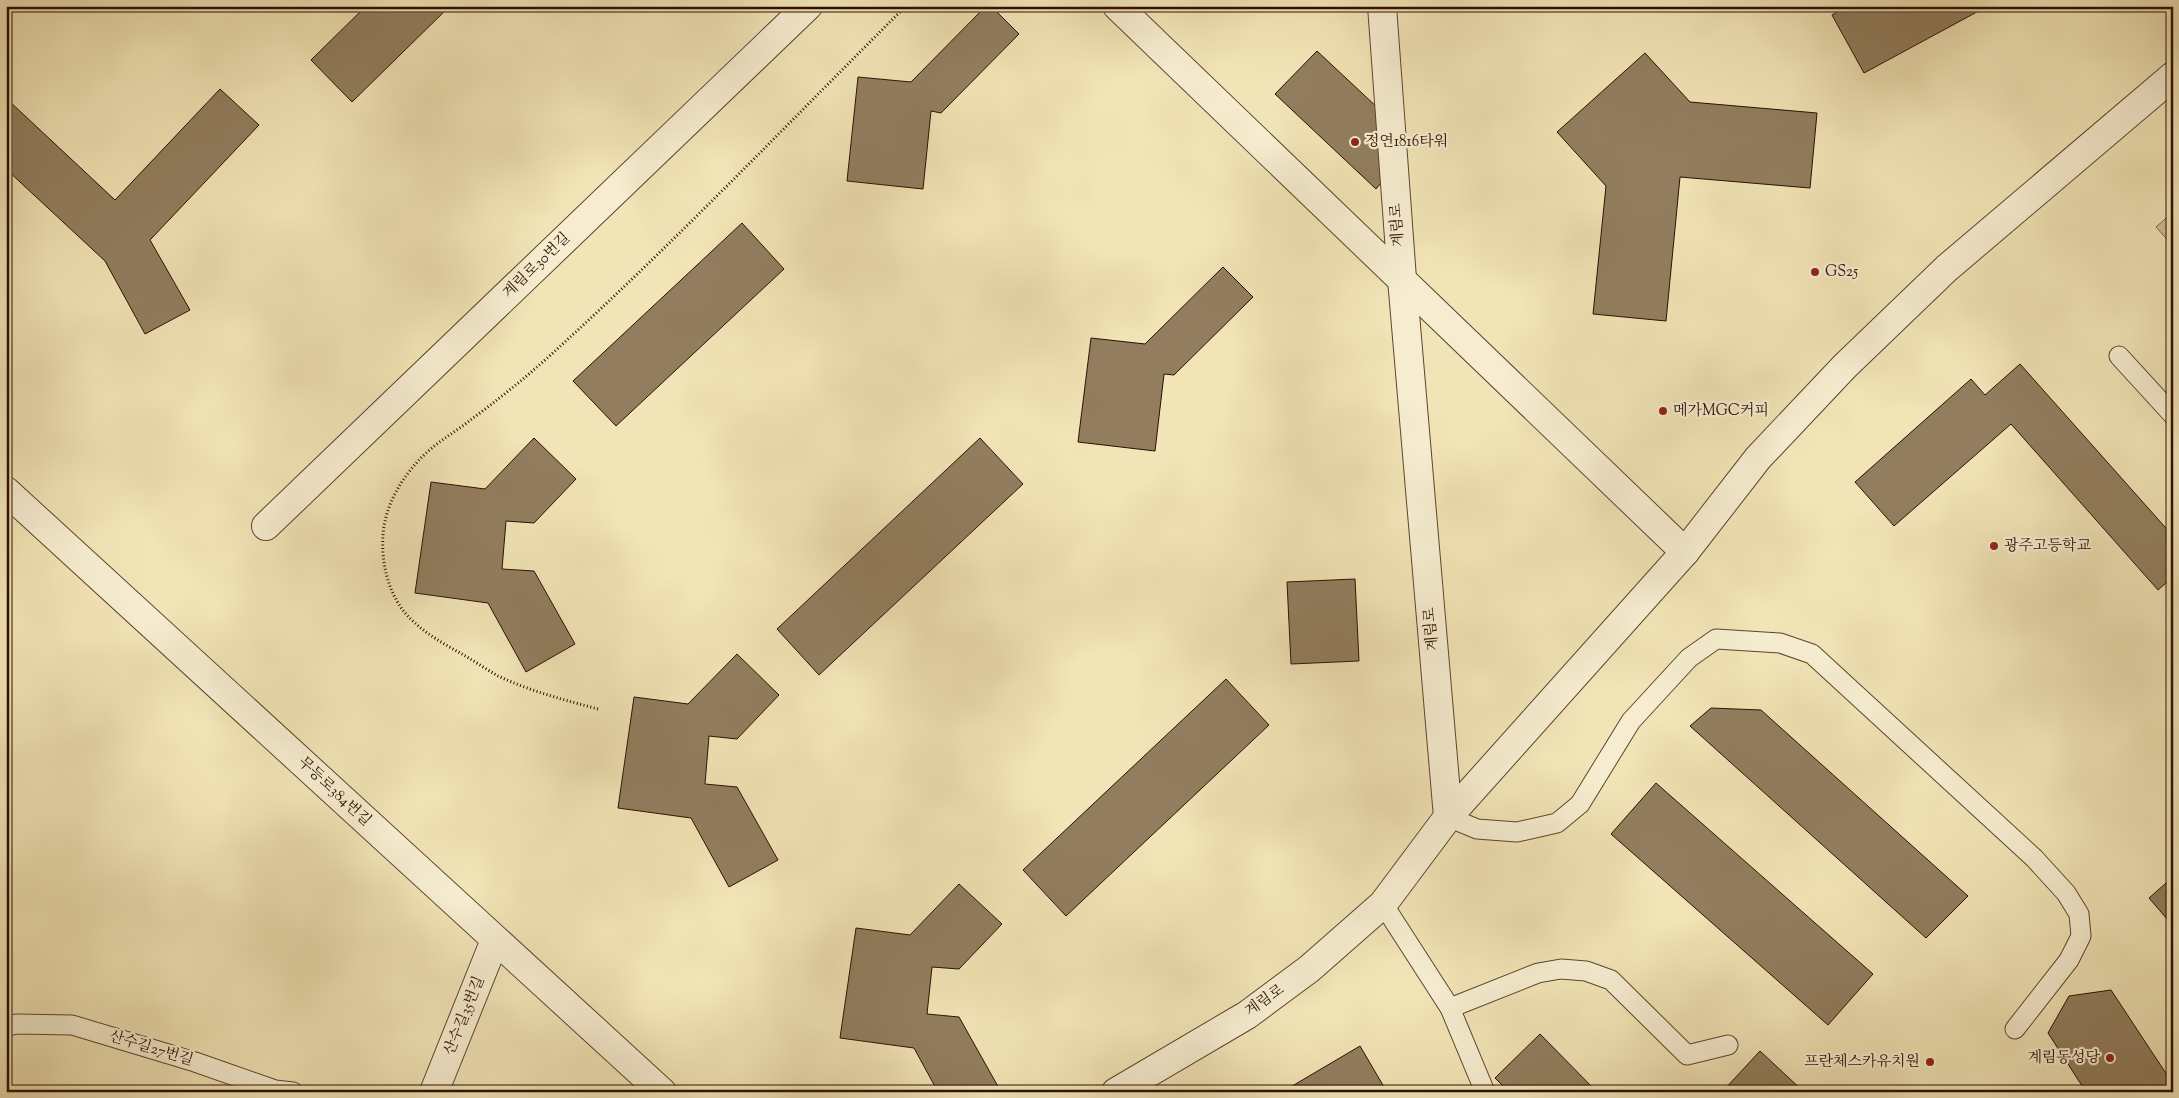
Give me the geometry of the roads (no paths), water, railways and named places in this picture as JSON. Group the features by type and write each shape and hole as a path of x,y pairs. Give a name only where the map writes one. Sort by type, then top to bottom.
{"street":[{"name":"계림로30번길","path":"266,526 808,6"},
{"path":"1117,6 1686,552"},
{"name":"계림로","path":"1116,1092 1247,1015 1281,991 1383,904 1448,817 1402,279 1382,6"},
{"path":"1448,817 1686,552 1758,458 1845,366 1948,268 2173,76"},
{"name":"무등로384번길","path":"6,491 662,1092"},
{"name":"산수길35번길","path":"434,1092 495,940"}],"lane":[{"path":"2119,356 2173,415"},
{"path":"1448,817 1477,830 1518,832 1557,823 1580,804 1631,721 1690,658 1716,639 1780,643 1812,654 2034,858 2066,893 2079,914 2081,936 2069,960 2015,1029"},
{"path":"1383,904 1450,1008 1485,1092"},
{"path":"1450,1008 1538,974 1561,969 1586,970 1611,980 1687,1055 1728,1045"},
{"name":"산수길27번길","path":"6,1027 16,1024 72,1025 195,1062 275,1090 293,1092"}],"place":[{"name":"정연1816타워","path":"1355,142"},
{"name":"GS25","path":"1815,272"},
{"name":"메가MGC커피","path":"1663,411"},
{"name":"광주고등학교","path":"1994,546"},
{"name":"계림동성당","path":"2110,1058"},
{"name":"프란체스카유치원","path":"1930,1062"}]}
